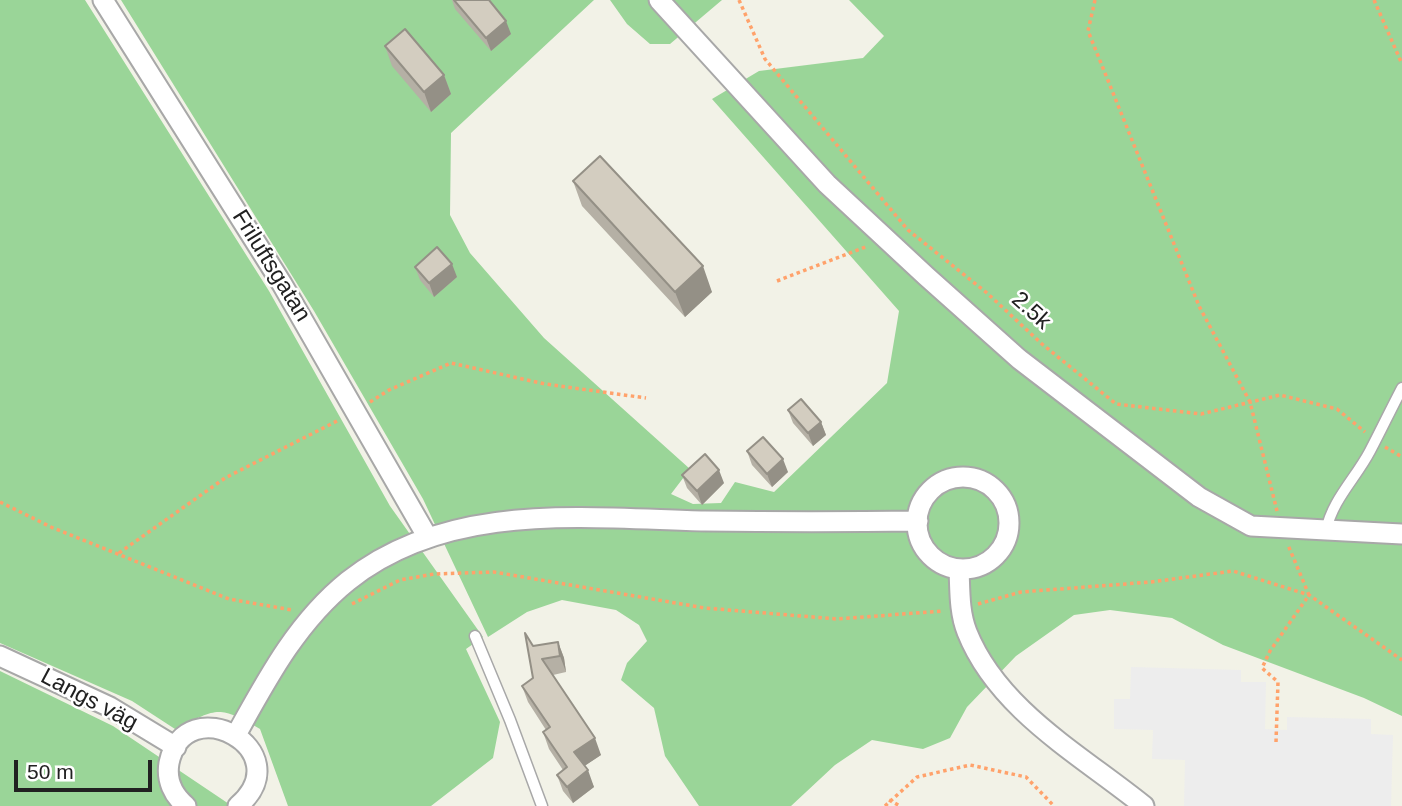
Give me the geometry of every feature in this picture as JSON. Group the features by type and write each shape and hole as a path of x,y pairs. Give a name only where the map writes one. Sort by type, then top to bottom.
{"street":[{"name":"Friluftsgatan","path":"103,0 282,284 428,538"},
{"path":"659,0 827,184 886,239 1019,359 1199,497 1251,526 1402,534"},
{"path":"954,478 969,478 983,482 1000,496 1007,510 1009,524 1003,546 994,557 981,566 959,569 939,562 929,553 919,535 918,521 921,506 940,484 954,478"},
{"path":"236,735 277,663 315,610 366,568 408,545 456,529 535,518 918,521"},
{"path":"959,569 961,609 966,631 981,660 1010,697 1044,729 1143,806"},
{"name":"Langs väg","path":"0,656 110,708 176,747"},
{"path":"186,806 176,796 169,780 169,763 176,747 187,736 201,729 217,728 236,735 250,750 255,765 255,781 247,804"}],"lane":[{"path":"1326,531 1339,499 1370,452 1402,388"},
{"path":"475,636 542,806"}],"path":[{"name":"2.5k","path":"739,0 765,59 908,230 1116,404 1201,414 1280,395 1337,409 1375,440 1402,457"},
{"path":"1095,0 1088,31 1199,306 1250,402 1281,528 1309,595"},
{"path":"1374,0 1402,64"},
{"path":"777,281 886,239"},
{"path":"0,502 51,527 229,599 288,610 315,610 353,604 400,580 434,574 494,572 705,608 837,619 961,609 1021,593 1151,582 1233,571 1309,595 1402,660"},
{"path":"1276,741 1278,682 1262,668 1309,595"},
{"path":"885,806 917,777 970,765 1026,777 1054,806"},
{"path":"889,800 900,806"}],"green space":[{"path":"0,0 85,0 269,291 390,506 483,637 466,649 500,722 493,758 431,806 288,806 260,729 235,716 218,712 175,729 132,701 0,643"},
{"path":"121,0 594,0 451,133 450,215 470,253 544,338 690,469 671,494 693,504 721,503 735,482 774,492 887,383 899,311 712,99 759,71 863,58 884,36 849,0 1402,0 1402,716 1364,698 1223,645 1172,618 1110,610 1074,615 1016,656 967,707 950,738 923,749 872,740 835,765 791,806 699,806 665,756 654,708 621,680 627,663 647,641 639,625 616,610 562,600 527,612 488,637 423,499 314,311"},
{"path":"610,0 722,0 670,44 650,44 627,24"},
{"path":"0,671 113,726 232,806 0,806"}],"shaded area":[{"path":"1131,667 1241,670 1241,682 1266,682 1265,729 1287,730 1287,717 1371,719 1371,734 1393,735 1391,806 1184,806 1185,760 1152,759 1153,730 1114,729 1114,699 1130,699"}],"building":[{"path":"454,0 489,0 506,21 486,38"},
{"path":"405,29 444,75 424,92 385,46"},
{"path":"600,156 703,266 675,292 573,181"},
{"path":"437,247 452,264 429,283 415,267"},
{"path":"801,399 821,422 808,433 788,410"},
{"path":"763,437 783,459 767,474 747,451"},
{"path":"705,454 719,470 697,491 682,475"},
{"path":"525,633 533,646 558,642 560,656 542,659 595,738 574,752 588,770 567,787 557,775 567,767 543,732 550,727 522,686 533,678"}]}
